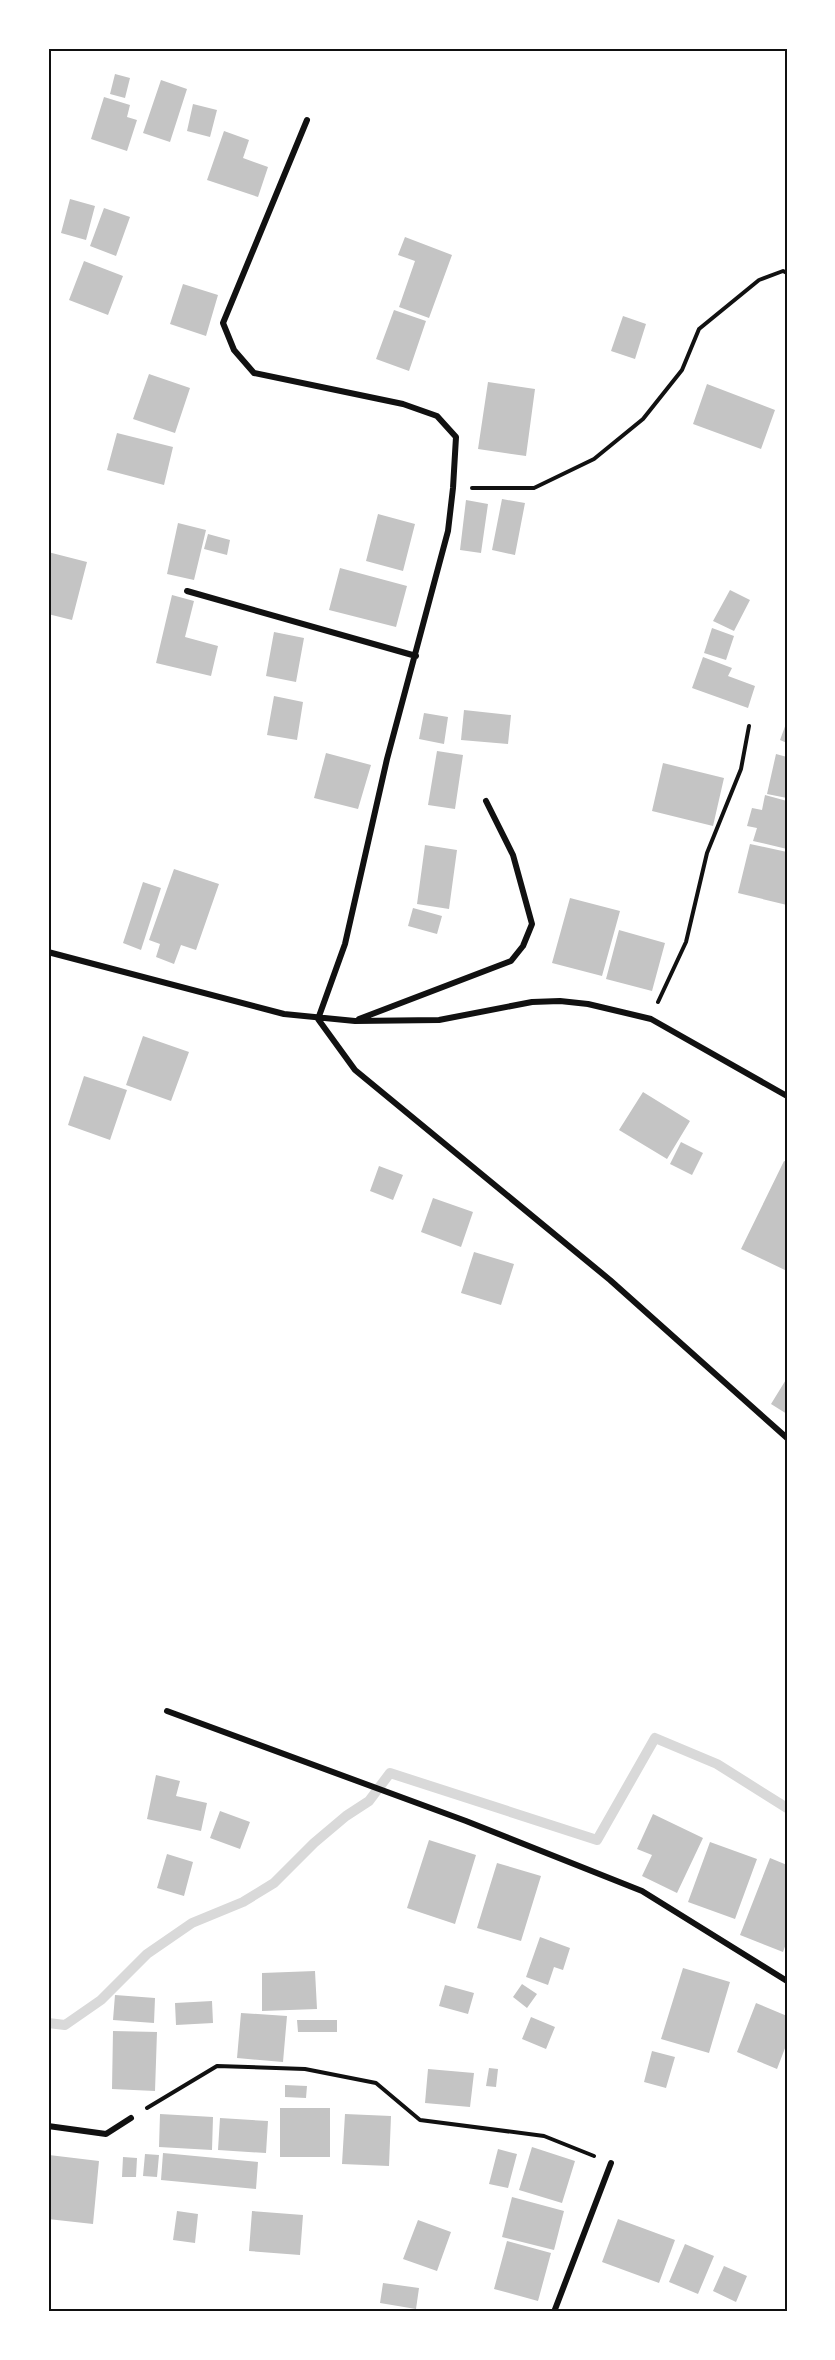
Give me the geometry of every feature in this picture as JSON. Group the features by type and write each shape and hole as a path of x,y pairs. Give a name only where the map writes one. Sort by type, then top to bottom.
{"street":[{"path":"307,120 223,323 234,350 254,373 402,404 437,416 456,437 448,531 387,759 345,944 318,1019"},
{"path":"187,591 416,656"},
{"path":"356,1021 511,961 523,945 532,924 513,855 486,801"},
{"path":"48,952 284,1014 318,1019 439,1020 532,1002 560,1001 588,1004 651,1019 787,1096"},
{"path":"318,1019 355,1070 610,1280 787,1438"},
{"path":"167,1711 400,1797 642,1891 787,1981"},
{"path":"48,2126 106,2134 131,2118"},
{"path":"554,2312 611,2163"}],"path":[{"path":"453,488 534,488 594,459 643,418 682,370 699,330 759,280 783,271 787,273"},
{"path":"651,1019 686,942 707,853 741,769 749,726"},
{"path":"131,2118 217,2066 305,2069 376,2083 420,2120 544,2136 611,2163"}],"building":[{"path":"115,74 130,78 125,98 110,94"},
{"path":"161,80 187,89 170,142 143,133"},
{"path":"104,97 130,105 127,117 137,120 127,151 91,139"},
{"path":"193,104 217,110 210,137 187,131"},
{"path":"224,131 249,140 243,158 268,167 258,197 207,180"},
{"path":"70,199 95,206 86,240 61,233"},
{"path":"104,208 130,217 116,256 90,246"},
{"path":"405,237 452,255 429,318 399,307 415,261 398,255"},
{"path":"84,261 123,276 108,315 69,300"},
{"path":"183,284 218,295 206,336 170,324"},
{"path":"394,310 426,321 409,371 376,359"},
{"path":"623,316 646,324 635,359 611,351"},
{"path":"149,374 190,388 175,433 133,419"},
{"path":"488,382 535,389 526,456 478,449"},
{"path":"707,384 775,410 761,449 693,424"},
{"path":"117,433 173,447 164,485 107,470"},
{"path":"502,499 525,503 515,555 492,550"},
{"path":"466,500 488,504 481,553 460,550"},
{"path":"378,514 415,524 403,571 366,561"},
{"path":"178,523 206,530 194,580 167,574"},
{"path":"208,534 230,540 227,555 204,549"},
{"path":"48,552 87,562 72,620 48,614"},
{"path":"340,568 407,586 396,627 329,610"},
{"path":"730,590 750,600 734,631 713,621"},
{"path":"172,595 194,601 185,637 218,646 211,676 156,663"},
{"path":"712,628 734,636 726,660 704,653"},
{"path":"274,632 304,638 296,682 266,676"},
{"path":"703,657 732,668 728,676 755,686 748,708 692,688"},
{"path":"274,696 303,702 297,740 267,735"},
{"path":"464,710 511,715 508,744 461,740"},
{"path":"424,713 448,717 444,744 419,739"},
{"path":"787,721 787,743 780,740"},
{"path":"437,751 463,755 455,809 428,805"},
{"path":"326,753 371,765 358,809 314,798"},
{"path":"776,754 787,757 787,798 767,794"},
{"path":"663,763 724,778 713,826 652,811"},
{"path":"765,795 787,801 787,849 753,841 757,828 747,826 752,808 762,810"},
{"path":"750,844 787,852 787,905 738,893"},
{"path":"425,845 457,850 449,909 417,904"},
{"path":"174,869 219,884 196,950 181,945 174,964 156,957 160,944 149,940"},
{"path":"143,882 161,888 141,950 123,943"},
{"path":"570,898 620,911 602,976 552,963"},
{"path":"413,908 442,916 437,934 408,926"},
{"path":"619,930 665,943 652,991 606,979"},
{"path":"143,1036 189,1052 171,1101 126,1085"},
{"path":"84,1076 127,1090 110,1140 68,1125"},
{"path":"643,1092 690,1121 667,1159 619,1130"},
{"path":"681,1142 703,1153 692,1175 670,1164"},
{"path":"784,1161 787,1162 787,1271 741,1249"},
{"path":"379,1166 403,1175 393,1200 370,1191"},
{"path":"433,1198 473,1212 461,1247 421,1232"},
{"path":"474,1252 514,1264 501,1305 461,1293"},
{"path":"787,1378 787,1414 771,1404"},
{"path":"156,1775 180,1781 176,1796 207,1803 201,1831 147,1819"},
{"path":"220,1811 250,1822 240,1849 210,1838"},
{"path":"653,1814 703,1838 677,1893 642,1876 652,1855 637,1849"},
{"path":"429,1840 476,1855 455,1924 407,1908"},
{"path":"710,1842 757,1859 735,1919 688,1902"},
{"path":"167,1854 193,1862 184,1896 157,1888"},
{"path":"770,1858 787,1865 787,1941 783,1952 740,1935"},
{"path":"497,1863 541,1876 521,1941 477,1928"},
{"path":"540,1937 570,1948 563,1970 554,1967 548,1985 526,1977"},
{"path":"683,1968 730,1982 709,2053 661,2039"},
{"path":"315,1971 317,2009 262,2011 262,1973"},
{"path":"522,1984 537,1994 527,2008 513,1997"},
{"path":"445,1985 474,1993 468,2014 439,2006"},
{"path":"115,1995 155,1998 154,2023 113,2020"},
{"path":"212,2001 213,2023 176,2025 175,2003"},
{"path":"756,2003 787,2016 787,2043 777,2069 737,2052"},
{"path":"241,2013 287,2016 283,2062 237,2058"},
{"path":"531,2017 555,2027 546,2049 522,2039"},
{"path":"297,2020 337,2020 337,2032 298,2032"},
{"path":"113,2031 157,2032 155,2091 112,2089"},
{"path":"652,2051 675,2057 666,2088 644,2082"},
{"path":"489,2068 498,2069 496,2087 486,2086"},
{"path":"428,2069 474,2073 470,2107 425,2103"},
{"path":"285,2085 307,2086 306,2098 285,2097"},
{"path":"280,2108 330,2108 330,2157 280,2157"},
{"path":"160,2114 213,2117 212,2150 159,2147"},
{"path":"345,2114 391,2116 389,2166 342,2164"},
{"path":"220,2118 268,2121 266,2153 218,2150"},
{"path":"532,2147 575,2161 562,2203 519,2190"},
{"path":"498,2149 517,2154 508,2188 489,2184"},
{"path":"163,2153 258,2162 256,2189 161,2180"},
{"path":"145,2154 159,2155 157,2177 143,2176"},
{"path":"49,2155 99,2161 93,2224 48,2219"},
{"path":"123,2157 137,2158 136,2177 122,2177"},
{"path":"512,2197 564,2211 554,2250 502,2237"},
{"path":"177,2211 198,2214 195,2243 173,2240"},
{"path":"252,2211 303,2215 300,2255 249,2251"},
{"path":"618,2219 675,2240 659,2283 602,2262"},
{"path":"418,2220 451,2232 437,2271 403,2259"},
{"path":"507,2241 551,2253 538,2301 494,2289"},
{"path":"685,2244 714,2256 698,2294 669,2282"},
{"path":"724,2266 747,2276 736,2302 713,2291"},
{"path":"383,2283 419,2288 416,2309 380,2303"}],"waterway":[{"path":"48,2023 65,2025 101,2000 147,1954 192,1923 243,1902 274,1883 314,1843 346,1816 369,1801 390,1773 597,1840 655,1738 717,1764 787,1808"}]}
